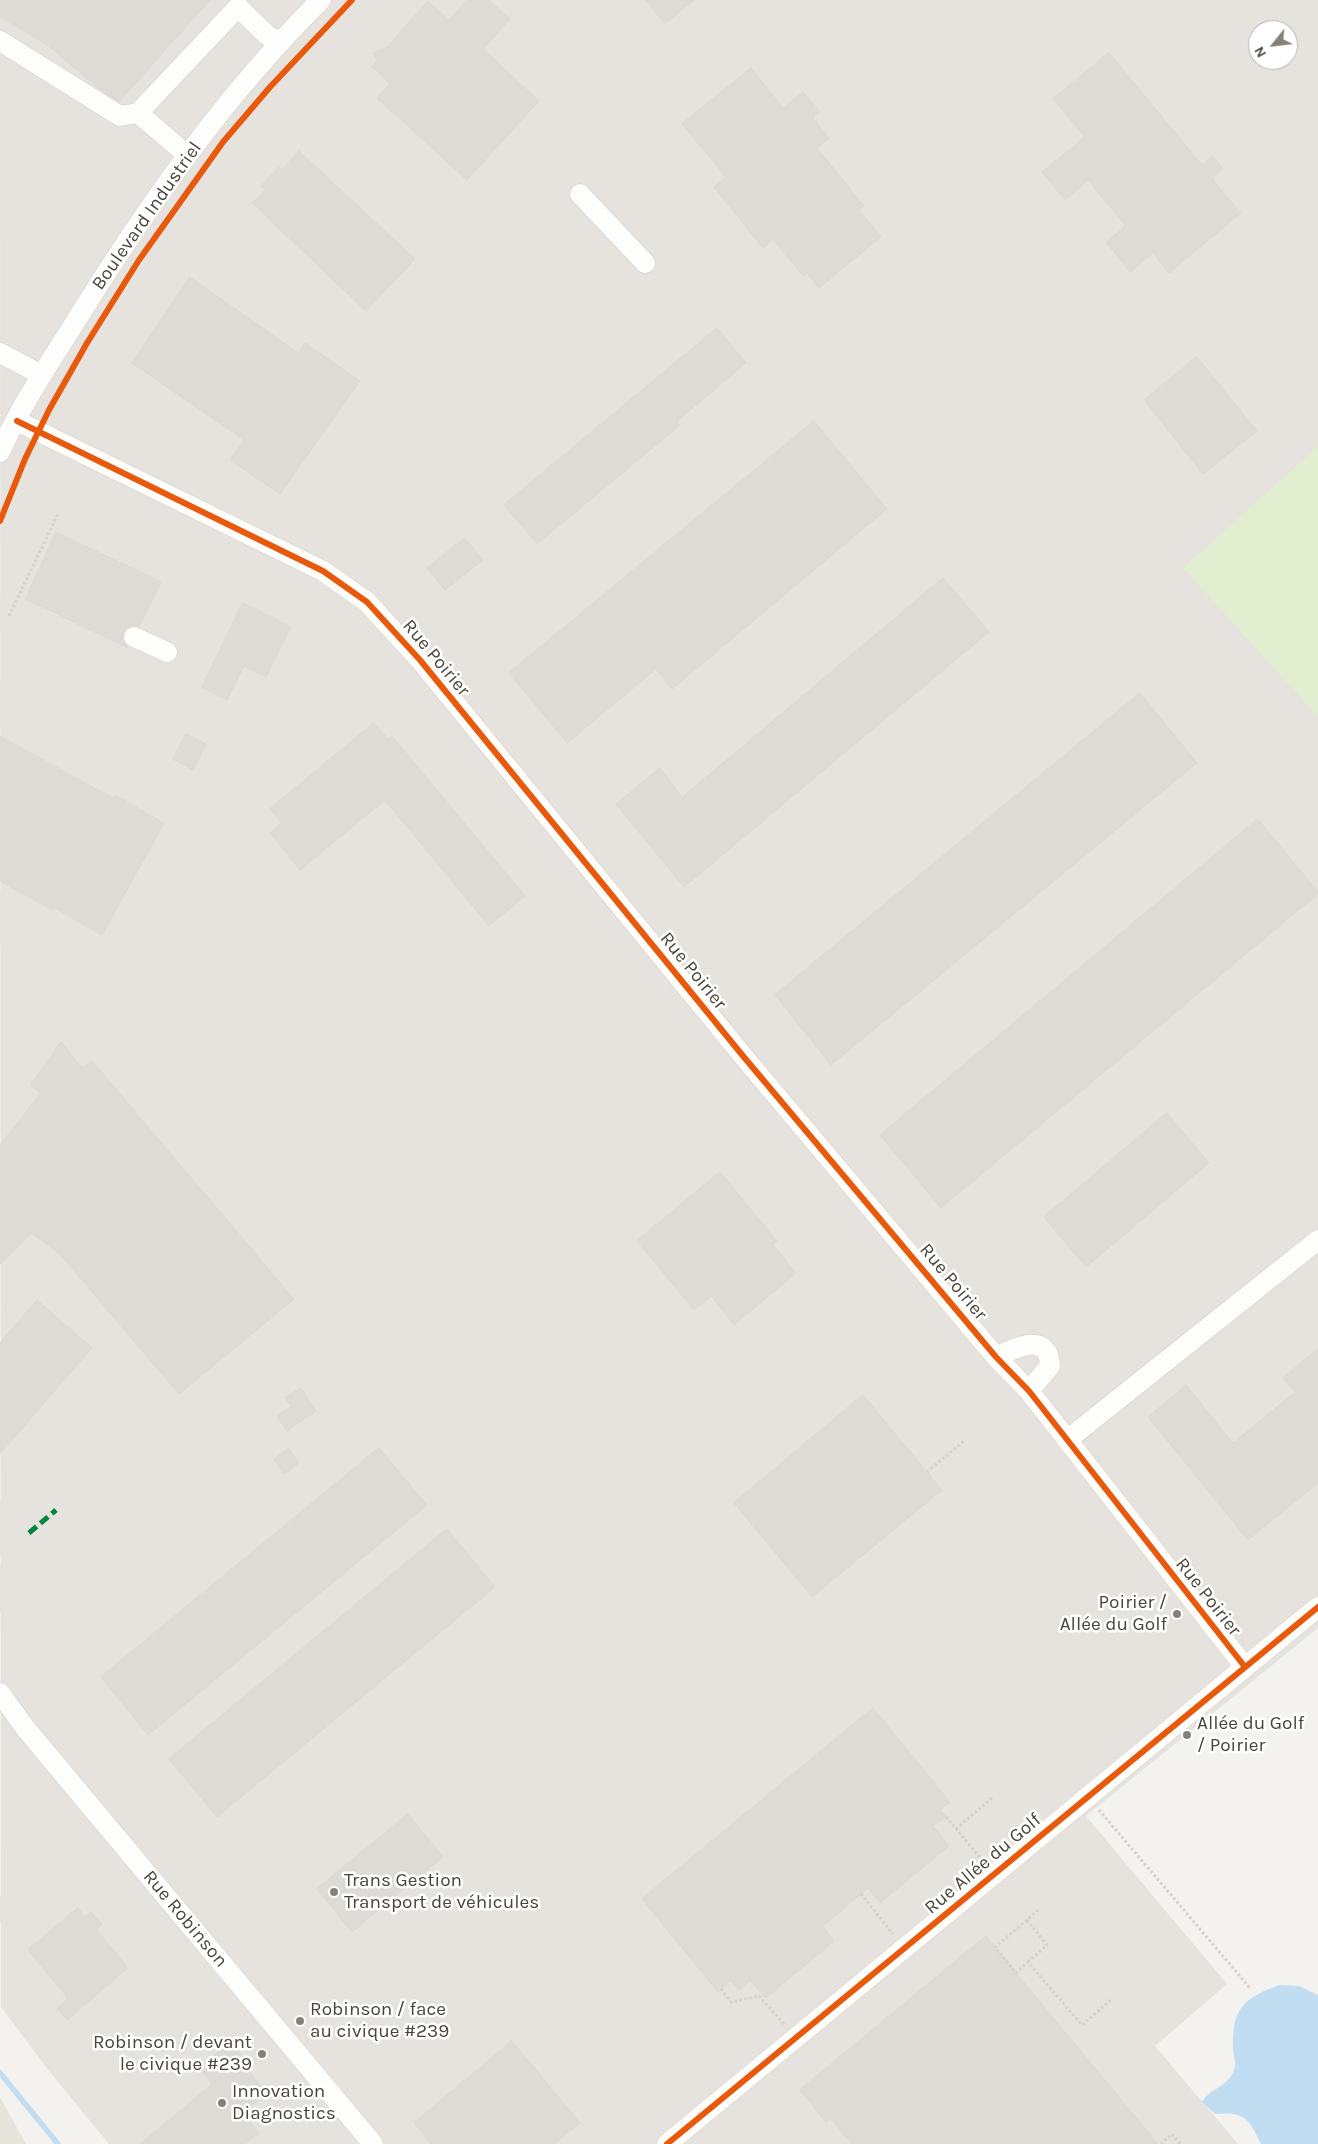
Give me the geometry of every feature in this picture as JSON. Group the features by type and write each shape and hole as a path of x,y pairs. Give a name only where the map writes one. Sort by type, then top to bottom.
{"street":[{"name":"Boulevard Industriel","path":"0,452 42,375 128,238 187,155 229,102 319,1"},
{"path":"0,41 120,116 138,113 236,3 266,35 280,43"},
{"path":"138,113 187,155"},
{"path":"580,194 645,263"},
{"path":"0,354 42,375"},
{"name":"Rue Poirier","path":"16,421 323,572 367,602 406,642 749,1063 996,1357 1029,1390 1245,1666"},
{"path":"134,637 167,652"},
{"path":"1067,1440 1318,1240"},
{"path":"996,1357 1021,1346 1030,1345 1044,1348 1048,1353 1050,1366 1029,1390"},
{"name":"Rue Allée du Golf","path":"667,2144 1318,1607"},
{"name":"Rue Robinson","path":"0,1693 26,1729 373,2144"}],"path":[{"path":"9,616 58,514"},
{"path":"927,1472 965,1440"},
{"path":"1088,1796 1250,1988"},
{"path":"956,1829 993,1797"},
{"path":"946,1817 994,1874"},
{"path":"861,1894 905,1948"},
{"path":"1027,1920 1047,1945 1016,1972 995,1947 1038,1910"},
{"path":"1028,1962 1082,2025 1112,1999"},
{"path":"721,1989 732,2002 759,1996 796,2038"},
{"path":"1161,2144 1172,2134 1180,2144"}],"shaded area":[{"path":"0,0 1318,0 1318,1628 1086,1816 1227,1984 1155,2046 1238,2144 109,2144 49,2071 1,2007"},
{"path":"318,40 368,93 448,170 435,186 459,210 419,255 394,230 429,195 295,65"},
{"path":"323,102 408,185 386,206 300,126"},
{"path":"755,270 1043,622 1013,649 723,297"},
{"path":"102,354 188,409 237,445 225,461 243,476 232,492 174,459 70,410"},
{"path":"764,357 812,413 504,669 466,620 545,555 540,548"},
{"path":"367,376 431,416 344,542 276,506"},
{"path":"35,477 108,510 91,544 22,509 29,483"},
{"path":"894,511 944,571 685,786 662,758 613,798 568,745 655,673 673,693"},
{"path":"112,512 215,562 148,702 0,633 0,598 2,593 131,652 165,581 96,547"},
{"path":"519,533 537,556 450,631 431,608"},
{"path":"1158,615 1187,648 765,998 735,962"},
{"path":"335,624 381,678 351,702 307,647"},
{"path":"984,642 1007,668 694,925 675,899"},
{"path":"1041,648 1066,679 715,972 688,938"},
{"path":"14,651 163,722 125,796 0,729 0,679"},
{"path":"401,699 547,876 527,894 380,716"},
{"path":"1248,725 1281,766 860,1114 828,1076"},
{"path":"0,891 105,948 75,989 0,944"},
{"path":"1318,902 1318,969 969,1264 934,1222"},
{"path":"666,1025 702,1067 652,1109 616,1067"},
{"path":"723,1093 817,1209 790,1231 727,1156 704,1175 666,1129 680,1117 702,1112"},
{"path":"542,1128 693,1315 711,1301 745,1345 510,1545 320,1308"},
{"path":"849,1234 862,1250 815,1289 802,1273"},
{"path":"785,1326 823,1370 759,1424 752,1416 731,1434 700,1397"},
{"path":"883,1328 977,1440 951,1461 857,1350"},
{"path":"1140,1423 1234,1539 1201,1566 1107,1449"},
{"path":"14,1486 74,1541 55,1556 85,1591 61,1613 14,1547 0,1556 0,1499"},
{"path":"1318,1489 1318,1559 1305,1570 1270,1528"},
{"path":"1034,1490 1158,1638 1145,1648 1135,1666 987,1789 967,1766 948,1782 840,1653"},
{"path":"15,1556 75,1637 43,1663 0,1613 0,1565"},
{"path":"559,1604 673,1743 672,1749 391,1977 356,1933 447,1856 408,1808 318,1885 278,1837"},
{"path":"277,1844 389,1979 337,2022 225,1888"},
{"path":"1097,1847 1192,1960 1177,1972 1190,1988 1142,2026 1133,2015 1107,2007 1087,2026 1033,1961 1047,1945 1026,1909"},
{"path":"46,1855 82,1899 63,1915 27,1871"},
{"path":"108,1875 163,1941 141,1960 86,1894"},
{"path":"23,1877 58,1918 22,1949 0,1922 0,1896"},
{"path":"184,1981 229,2036 194,2065 149,2010"},
{"path":"418,1983 474,2050 400,2112 344,2045"},
{"path":"138,2021 196,2092 146,2132 89,2061"},
{"path":"0,2097 26,2144 0,2144"}],"green space":[{"path":"1318,446 1318,717 1183,568"}],"water":[{"path":"1279,1985 1299,1986 1318,1995 1318,2144 1261,2144 1253,2128 1245,2118 1233,2114 1215,2114 1202,2102 1205,2097 1227,2081 1234,2070 1233,2033 1238,2013 1249,2000"}],"building":[{"path":"0,0 210,0 119,102 98,88 49,46 0,17"},
{"path":"467,0 489,0 510,19 483,49 539,101 467,180 377,98 390,84 372,67 377,61 373,53 387,47 428,1 449,20"},
{"path":"646,0 694,0 665,24"},
{"path":"1109,53 1202,165 1212,156 1223,169 1212,179 1241,213 1169,273 1153,253 1130,272 1106,242 1126,226 1088,180 1065,200 1042,172 1085,137 1053,99"},
{"path":"751,68 783,108 803,92 820,112 813,118 829,138 817,148 864,206 859,210 881,237 819,288 807,273 803,276 773,239 763,248 714,187 726,177 682,124"},
{"path":"299,151 415,259 366,311 252,203 265,190 261,186 279,167 282,170"},
{"path":"190,277 298,353 305,343 360,381 280,494 230,460 244,440 132,363"},
{"path":"717,328 746,363 677,421 680,425 537,544 504,505"},
{"path":"1197,357 1257,431 1203,474 1144,400"},
{"path":"814,421 887,509 672,689 656,669 567,743 509,673"},
{"path":"56,532 161,582 139,626 132,625 123,632 122,639 128,648 26,599"},
{"path":"465,538 483,560 445,590 427,568"},
{"path":"943,578 989,632 684,887 616,804 660,768 682,797"},
{"path":"243,603 291,627 266,677 244,666 227,700 202,687"},
{"path":"1140,693 1197,763 831,1065 775,995"},
{"path":"374,723 388,739 392,736 525,896 489,926 385,800 300,870 270,833 282,823 270,809"},
{"path":"186,734 206,744 193,770 173,759"},
{"path":"0,736 113,798 115,795 164,823 102,935 53,907 52,910 0,881"},
{"path":"1258,819 1318,894 941,1208 880,1135"},
{"path":"61,1042 82,1068 92,1061 294,1299 179,1394 59,1253 31,1233 0,1264 0,1145 40,1094 31,1085"},
{"path":"1167,1113 1209,1163 1086,1267 1044,1217"},
{"path":"720,1172 777,1241 773,1245 796,1273 734,1325 711,1296 694,1310 637,1241"},
{"path":"37,1300 92,1348 0,1454 0,1343"},
{"path":"1318,1349 1318,1483 1248,1540 1148,1417 1186,1385 1233,1443 1295,1392 1283,1378"},
{"path":"301,1388 316,1411 287,1431 277,1416 291,1406 285,1398"},
{"path":"863,1395 942,1490 812,1597 734,1503"},
{"path":"379,1448 427,1505 148,1735 101,1677"},
{"path":"289,1449 299,1463 284,1474 274,1459"},
{"path":"447,1529 495,1587 217,1817 169,1759"},
{"path":"873,1708 950,1802 940,1810 946,1817 933,1826 949,1846 880,1903 868,1888 823,1926 834,1941 766,1998 750,1980 739,1990 731,1981 718,1992 642,1899"},
{"path":"408,1814 443,1857 352,1932 317,1889"},
{"path":"78,1908 85,1917 91,1912 102,1924 96,1929 128,1968 67,2020 57,2008 68,1998 28,1950"},
{"path":"986,1936 1158,2144 852,2144 830,2118 826,2122 800,2090"},
{"path":"512,2041 580,2123 554,2144 431,2144 414,2123"},
{"name":"Innovation Diagnostics","path":"231,2042 242,2056 238,2058 267,2093 243,2113 259,2133 245,2144 140,2144 212,2084 199,2068"}],"waterway":[{"path":"0,2073 58,2144"}],"marked path":[{"path":"29,1533 56,1510"}],"cycle path":[{"path":"0,521 25,459 49,410 87,343 139,260 223,142 270,87 352,0"},
{"path":"17,421 323,571 367,602 420,660 743,1056 996,1357 1029,1391 1245,1667"},
{"path":"667,2144 1318,1607"}],"place":[{"name":"Poirier / Allée du Golf","path":"1177,1614"},
{"name":"Allée du Golf / Poirier","path":"1187,1735"},
{"name":"Trans Gestion Transport de véhicules","path":"334,1892"},
{"name":"Robinson / face au civique #239","path":"300,2021"},
{"name":"Robinson / devant le civique #239","path":"262,2054"},
{"name":"Innovation Diagnostics","path":"222,2103"}]}
